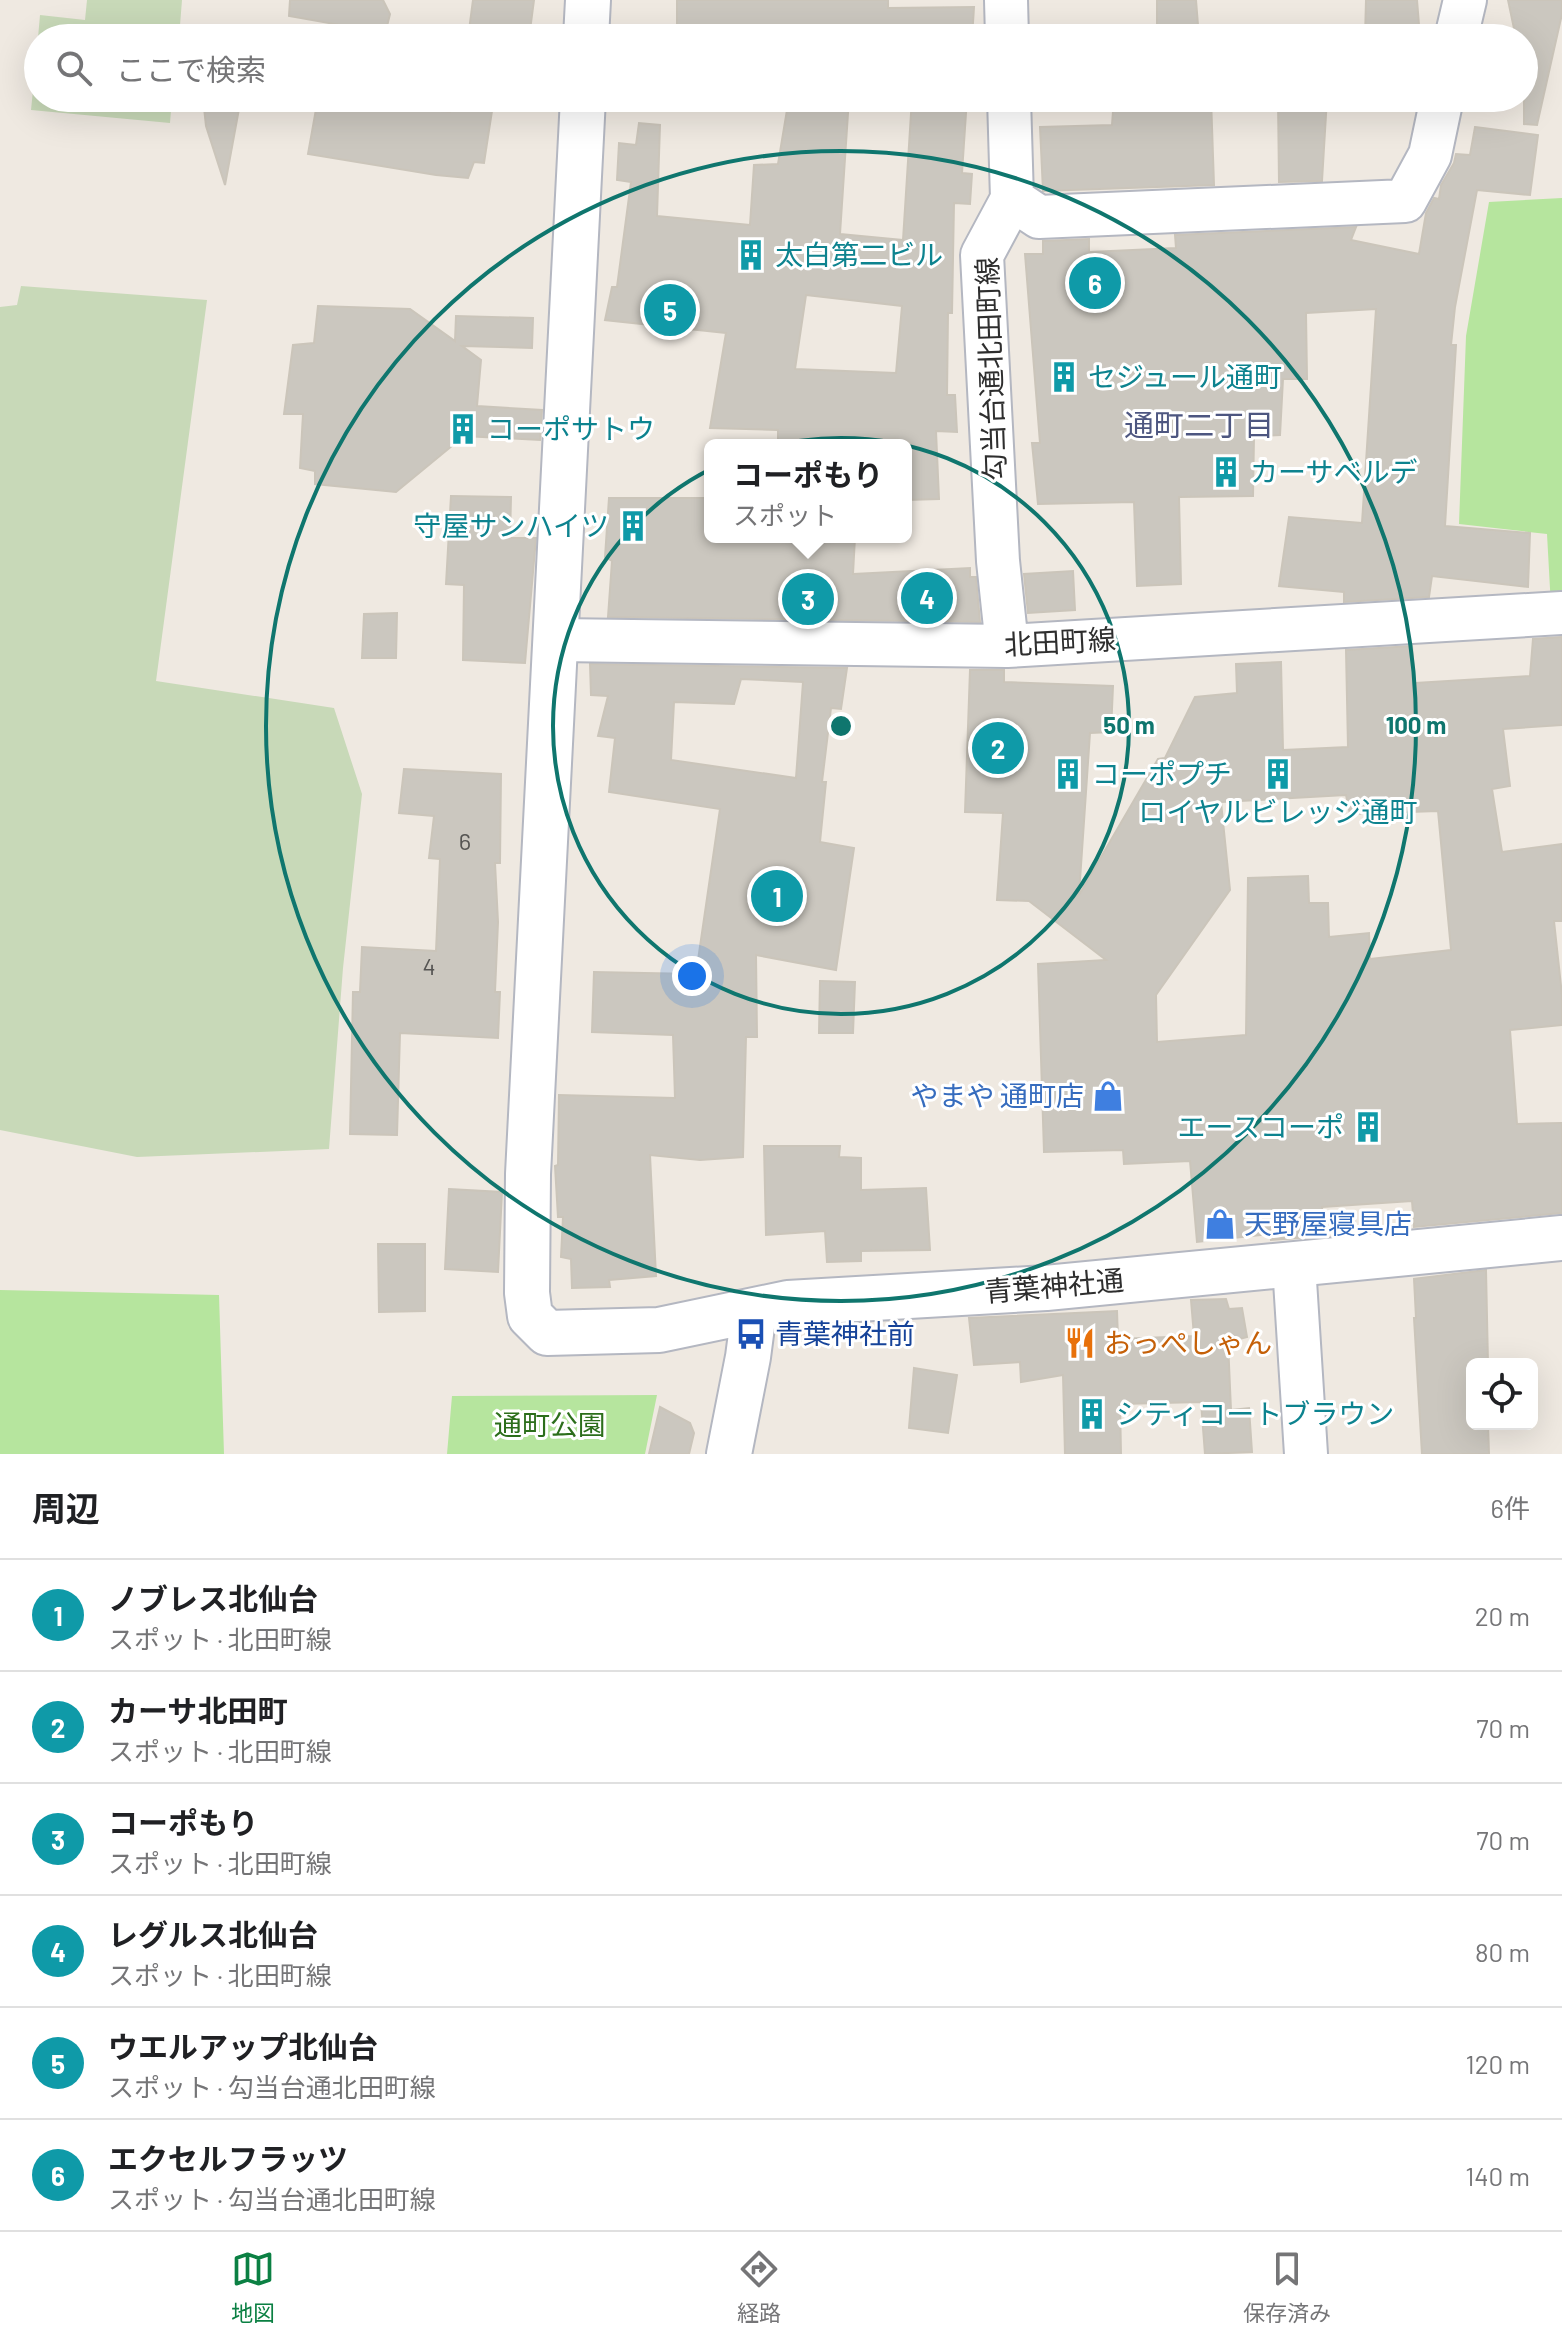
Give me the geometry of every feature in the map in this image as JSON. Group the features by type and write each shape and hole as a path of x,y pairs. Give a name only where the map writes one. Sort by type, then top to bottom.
{"street":[{"path":"587,24 588,0"},
{"path":"1006,0 1007,24"},
{"path":"1459,24 1465,0"},
{"path":"557,640 582,112"},
{"name":"勾当台通北田町線","path":"1007,646 998,561 982,255 1012,199 1009,112"},
{"path":"1012,199 1039,217 1405,201 1430,155 1439,112"},
{"name":"北田町線","path":"557,640 1007,646 1562,613"},
{"name":"青葉神社通","path":"557,640 528,1174 527,1293 530,1316 547,1333 659,1330 788,1303 1046,1288 1562,1238"},
{"path":"1294,1265 1306,1454"},
{"path":"729,1454 754,1311"}],"green space":[{"path":"87,0 182,0 180,24 39,24 40,15 85,20"},
{"path":"52,112 171,112 170,123"},
{"path":"1562,198 1562,606 1551,607 1547,534 1459,524 1466,336 1489,202"},
{"path":"21,286 207,300 156,681 334,708 362,794 343,968 329,1149 137,1157 0,1130 0,307 17,305"},
{"path":"0,1290 219,1295 224,1454 0,1454"},
{"name":"通町公園","path":"657,1395 645,1454 447,1454 452,1396"}],"building":[{"path":"290,0 383,0 390,14 388,24 335,24 289,16"},
{"path":"473,0 534,0 531,24 470,24"},
{"path":"677,0 888,0 888,8 974,7 973,24 677,24"},
{"path":"1157,0 1196,0 1198,24 1157,24"},
{"path":"1366,0 1417,0 1419,24 1365,24"},
{"path":"1508,0 1562,0 1562,14 1537,125 1524,124 1524,112 1538,112 1538,24 1513,24"},
{"path":"204,112 238,112 225,185"},
{"path":"316,112 492,112 484,163 474,162 468,178 308,154"},
{"path":"787,112 848,112 840,234 903,240 911,112 966,112 962,173 972,174 970,204 954,203 952,313 948,313 947,395 955,395 957,432 936,431 939,499 912,500 912,439 778,439 778,430 710,428 726,333 605,320 612,287 617,287 631,182 617,180 619,143 636,145 639,123 660,125 657,216 750,225 754,165 778,164","holes":["806,295 902,306 896,373 795,369"]},
{"path":"1113,112 1211,112 1214,185 1043,191 1040,127 1112,125"},
{"path":"1278,112 1326,112 1322,181 1279,182"},
{"path":"1475,127 1538,135 1530,195 1477,190 1451,345 1456,345 1445,526 1530,533 1528,587 1432,576 1429,597 1344,602 1344,592 1279,586 1289,517 1362,523 1376,309 1306,313 1307,379 1283,379 1280,435 1254,436 1253,496 1179,497 1181,584 1137,586 1134,502 1038,504 1032,443 1040,443 1025,254 1043,254 1043,241 1089,239 1089,252 1176,248 1175,235 1356,227 1351,240 1419,254 1426,213 1434,198 1439,199 1441,185 1456,154 1470,155"},
{"path":"318,306 410,309 455,341 456,316 533,318 532,348 462,346 481,360 477,406 542,410 540,440 464,436 396,492 315,484 315,471 300,468 303,414 284,414 293,345 314,343"},
{"path":"451,496 511,497 510,538 536,538 525,663 463,660 464,585 446,584"},
{"path":"609,498 704,498 704,543 855,543 853,574 970,568 970,577 976,577 980,622 608,617 612,561 605,557"},
{"path":"1073,571 1075,610 1028,613 1024,574"},
{"path":"397,613 396,658 362,658 364,614"},
{"path":"1562,637 1562,725 1503,729 1510,786 1492,789 1502,852 1562,844 1562,921 1554,921 1562,1025 1510,1030 1517,1124 1562,1123 1562,1213 1414,1227 1412,1201 1322,1207 1324,1236 1271,1240 1270,1234 1197,1242 1190,1161 1124,1164 1123,1150 1044,1152 1038,964 1106,960 1029,901 997,900 1003,813 965,812 970,670 1004,670 1004,682 1113,686 1111,732 1090,733 1079,895 1158,759 1165,758 1195,697 1237,693 1236,664 1281,662 1283,750 1348,747 1346,650 1412,646 1415,683 1530,676 1533,639","holes":["1346,795 1350,814 1438,811 1451,950 1370,959 1369,933 1329,937 1328,903 1309,903 1308,876 1248,878 1246,1035 1157,1042 1156,995 1230,890 1221,802"]},
{"path":"590,664 847,668 841,709 831,708 822,782 826,782 820,842 854,848 836,970 756,955 757,1037 746,1037 743,1157 700,1160 650,1155 656,1276 609,1280 610,1287 572,1288 571,1259 561,1257 563,1217 558,1217 555,1166 558,1165 559,1095 675,1098 673,1035 592,1032 594,972 696,974 720,809 609,792 615,738 598,736 608,696 591,695","holes":["741,679 803,682 796,778 671,760 674,702 734,704"]},
{"path":"404,769 501,774 500,863 495,863 498,922 495,992 500,992 498,1038 400,1033 397,1135 350,1134 353,992 360,992 362,947 436,951 440,859 429,858 434,816 399,813"},
{"path":"820,981 855,982 853,1033 819,1033"},
{"path":"764,1146 840,1146 839,1157 861,1158 861,1190 926,1188 930,1250 861,1251 861,1261 827,1262 825,1231 766,1235"},
{"path":"449,1189 502,1192 498,1272 445,1269"},
{"path":"378,1244 425,1244 425,1311 379,1312"},
{"path":"1486,1270 1488,1358 1466,1358 1466,1430 1488,1430 1489,1454 1422,1454 1414,1279"},
{"path":"1226,1299 1229,1309 1242,1308 1247,1337 1228,1342 1231,1410 1249,1408 1252,1452 1205,1454 1201,1402 1120,1404 1121,1454 1065,1454 1063,1375 1021,1382 1020,1362 974,1365 969,1318 1117,1311 1118,1339 1194,1336 1191,1300"},
{"path":"914,1368 957,1375 948,1433 909,1428"},
{"path":"660,1407 690,1423 694,1433 689,1454 649,1454"}],"place":[{"name":"太白第二ビル","path":"751,255"},
{"name":"エクセルフラッツ","path":"1095,283"},
{"name":"ウエルアップ北仙台","path":"670,310"},
{"name":"セジュール通町","path":"1064,377"},
{"name":"コーポサトウ","path":"463,429"},
{"name":"カーサベルデ","path":"1226,472"},
{"name":"守屋サンハイツ","path":"633,526"},
{"name":"レグルス北仙台","path":"927,598"},
{"name":"コーポもり","path":"808,599"},
{"name":"カーサ北田町","path":"998,748"},
{"name":"コーポプチ","path":"1068,774"},
{"name":"ロイヤルビレッジ通町","path":"1278,774"},
{"name":"ノブレス北仙台","path":"777,896"},
{"name":"やまや 通町店","path":"1108,1096"},
{"name":"エースコーポ","path":"1368,1127"},
{"name":"天野屋寝具店","path":"1220,1224"},
{"name":"青葉神社前","path":"751,1334"},
{"name":"おっぺしゃん","path":"1080,1343"},
{"name":"シティコートブラウン","path":"1092,1414"}],"district":[{"name":"通町二丁目","path":"1199,426"}]}
